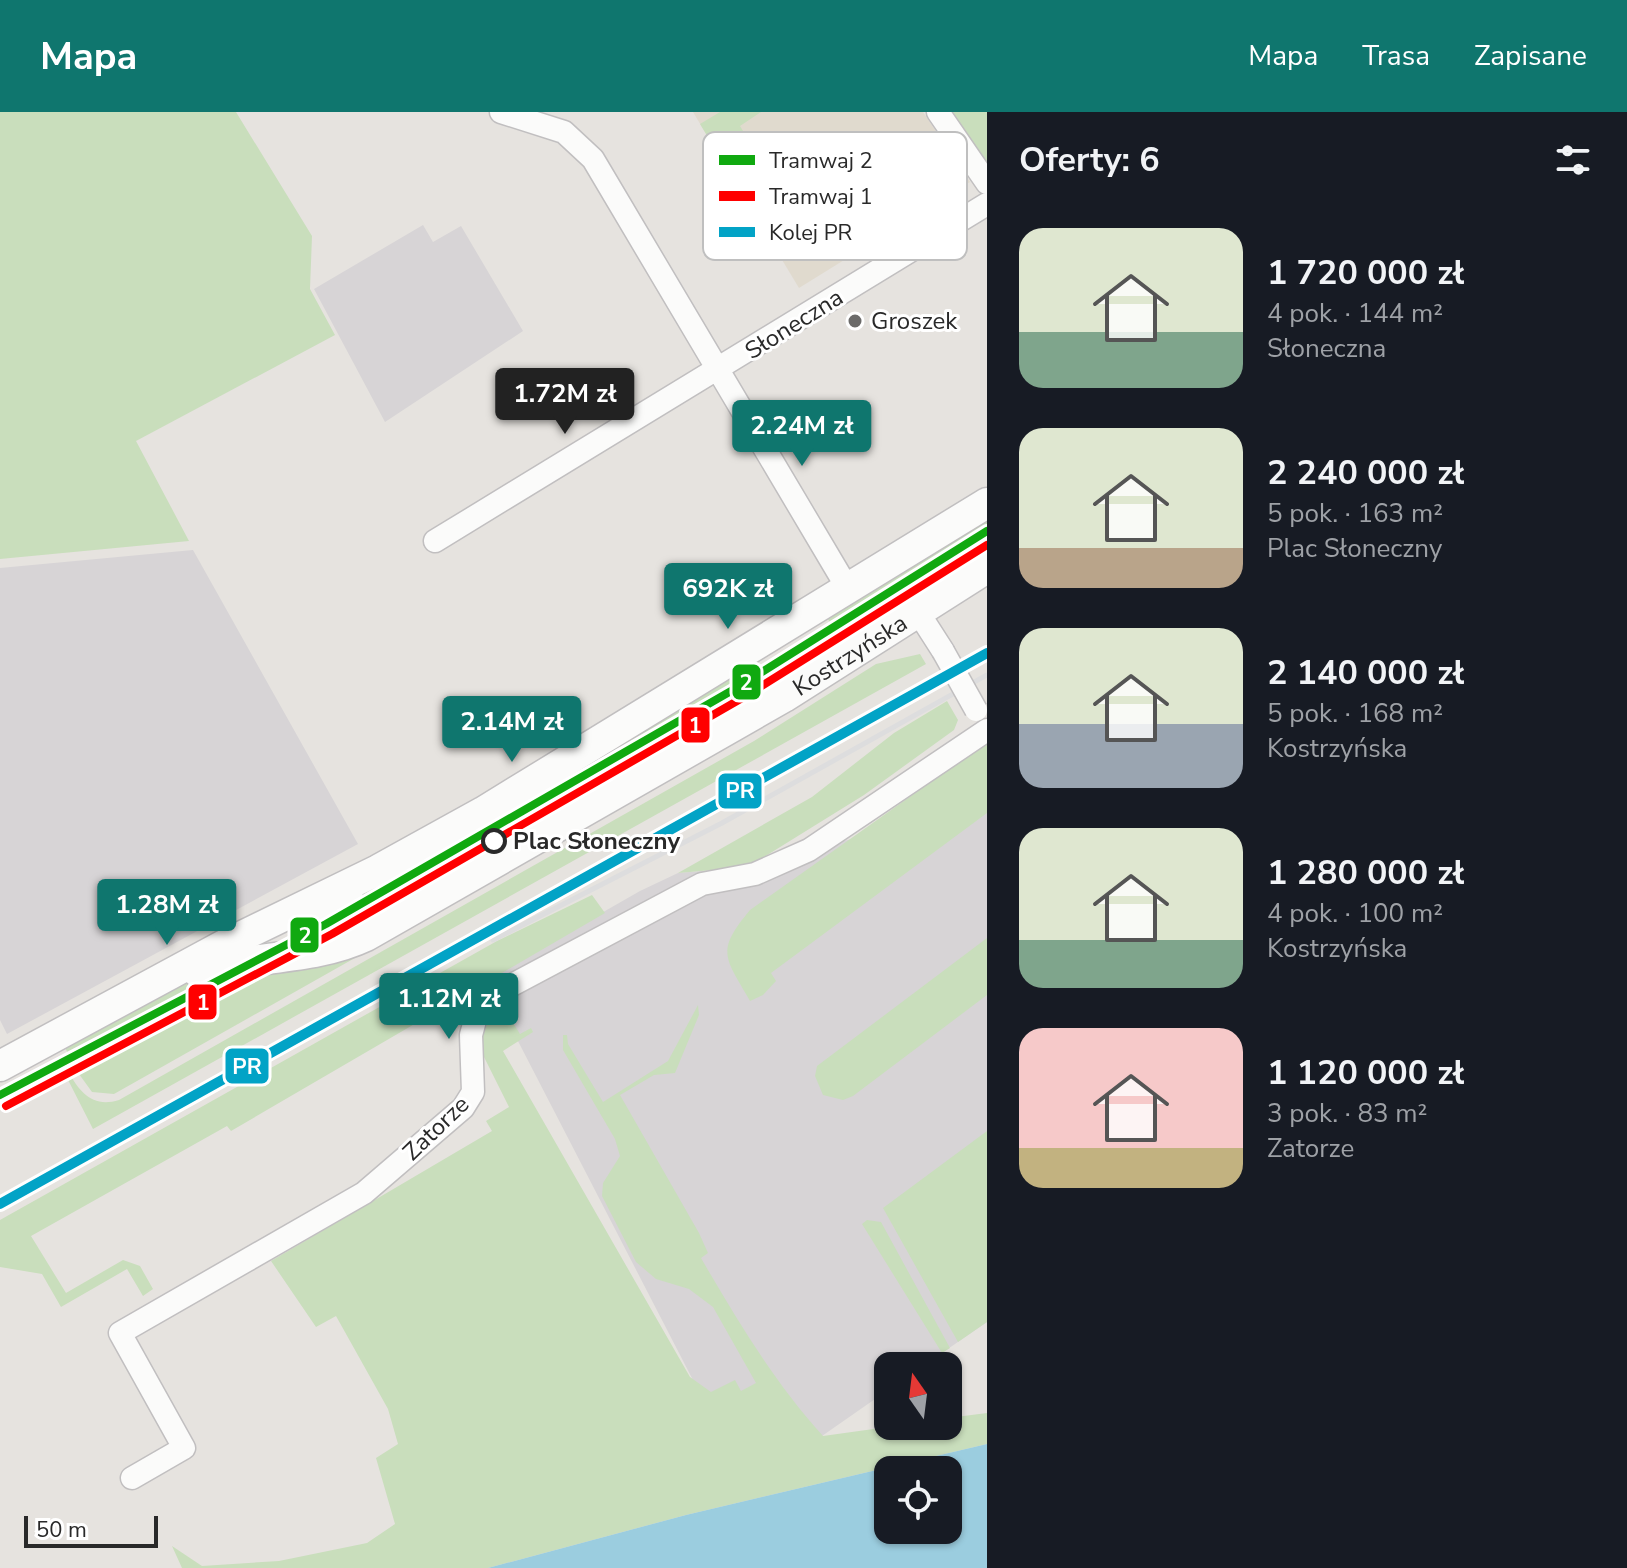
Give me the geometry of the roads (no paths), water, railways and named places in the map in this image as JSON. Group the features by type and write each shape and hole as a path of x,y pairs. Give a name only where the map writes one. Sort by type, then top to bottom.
{"main road":[{"name":"Kostrzyńska","path":"0,1066 136,996 267,923 378,870 552,772 987,503"},
{"name":"Kostrzyńska","path":"136,996 210,968 337,948 394,922 762,710 987,568"},
{"path":"378,870 332,899 325,909 325,921 332,932 346,937 394,922"}],"street":[{"path":"501,112 559,122 593,159 848,589"},
{"path":"938,112 952,132"},
{"path":"967,154 987,183"},
{"name":"Słoneczna","path":"967,216 987,204"},
{"name":"Słoneczna","path":"435,541 897,260"},
{"name":"Zatorze","path":"132,1478 184,1448 120,1333 364,1193 463,1108 473,1092 471,1035 480,1002 702,884 755,874 809,850 986,730 918,612"}],"water":[{"path":"987,1444 987,1568 488,1568 686,1515 874,1471 874,1544 962,1544 962,1456 936,1456"}],"railway":[{"path":"493,940 722,823 987,675"}],"tram line":[{"name":"2","path":"0,1095 326,924 738,687 987,531"},
{"name":"1","path":"6,1106 332,934 744,697 987,545"}],"rail line":[{"name":"PR","path":"0,1204 987,653"}],"place":[{"name":"Groszek","path":"855,321"},
{"name":"Plac Słoneczny","path":"494,841"}]}
